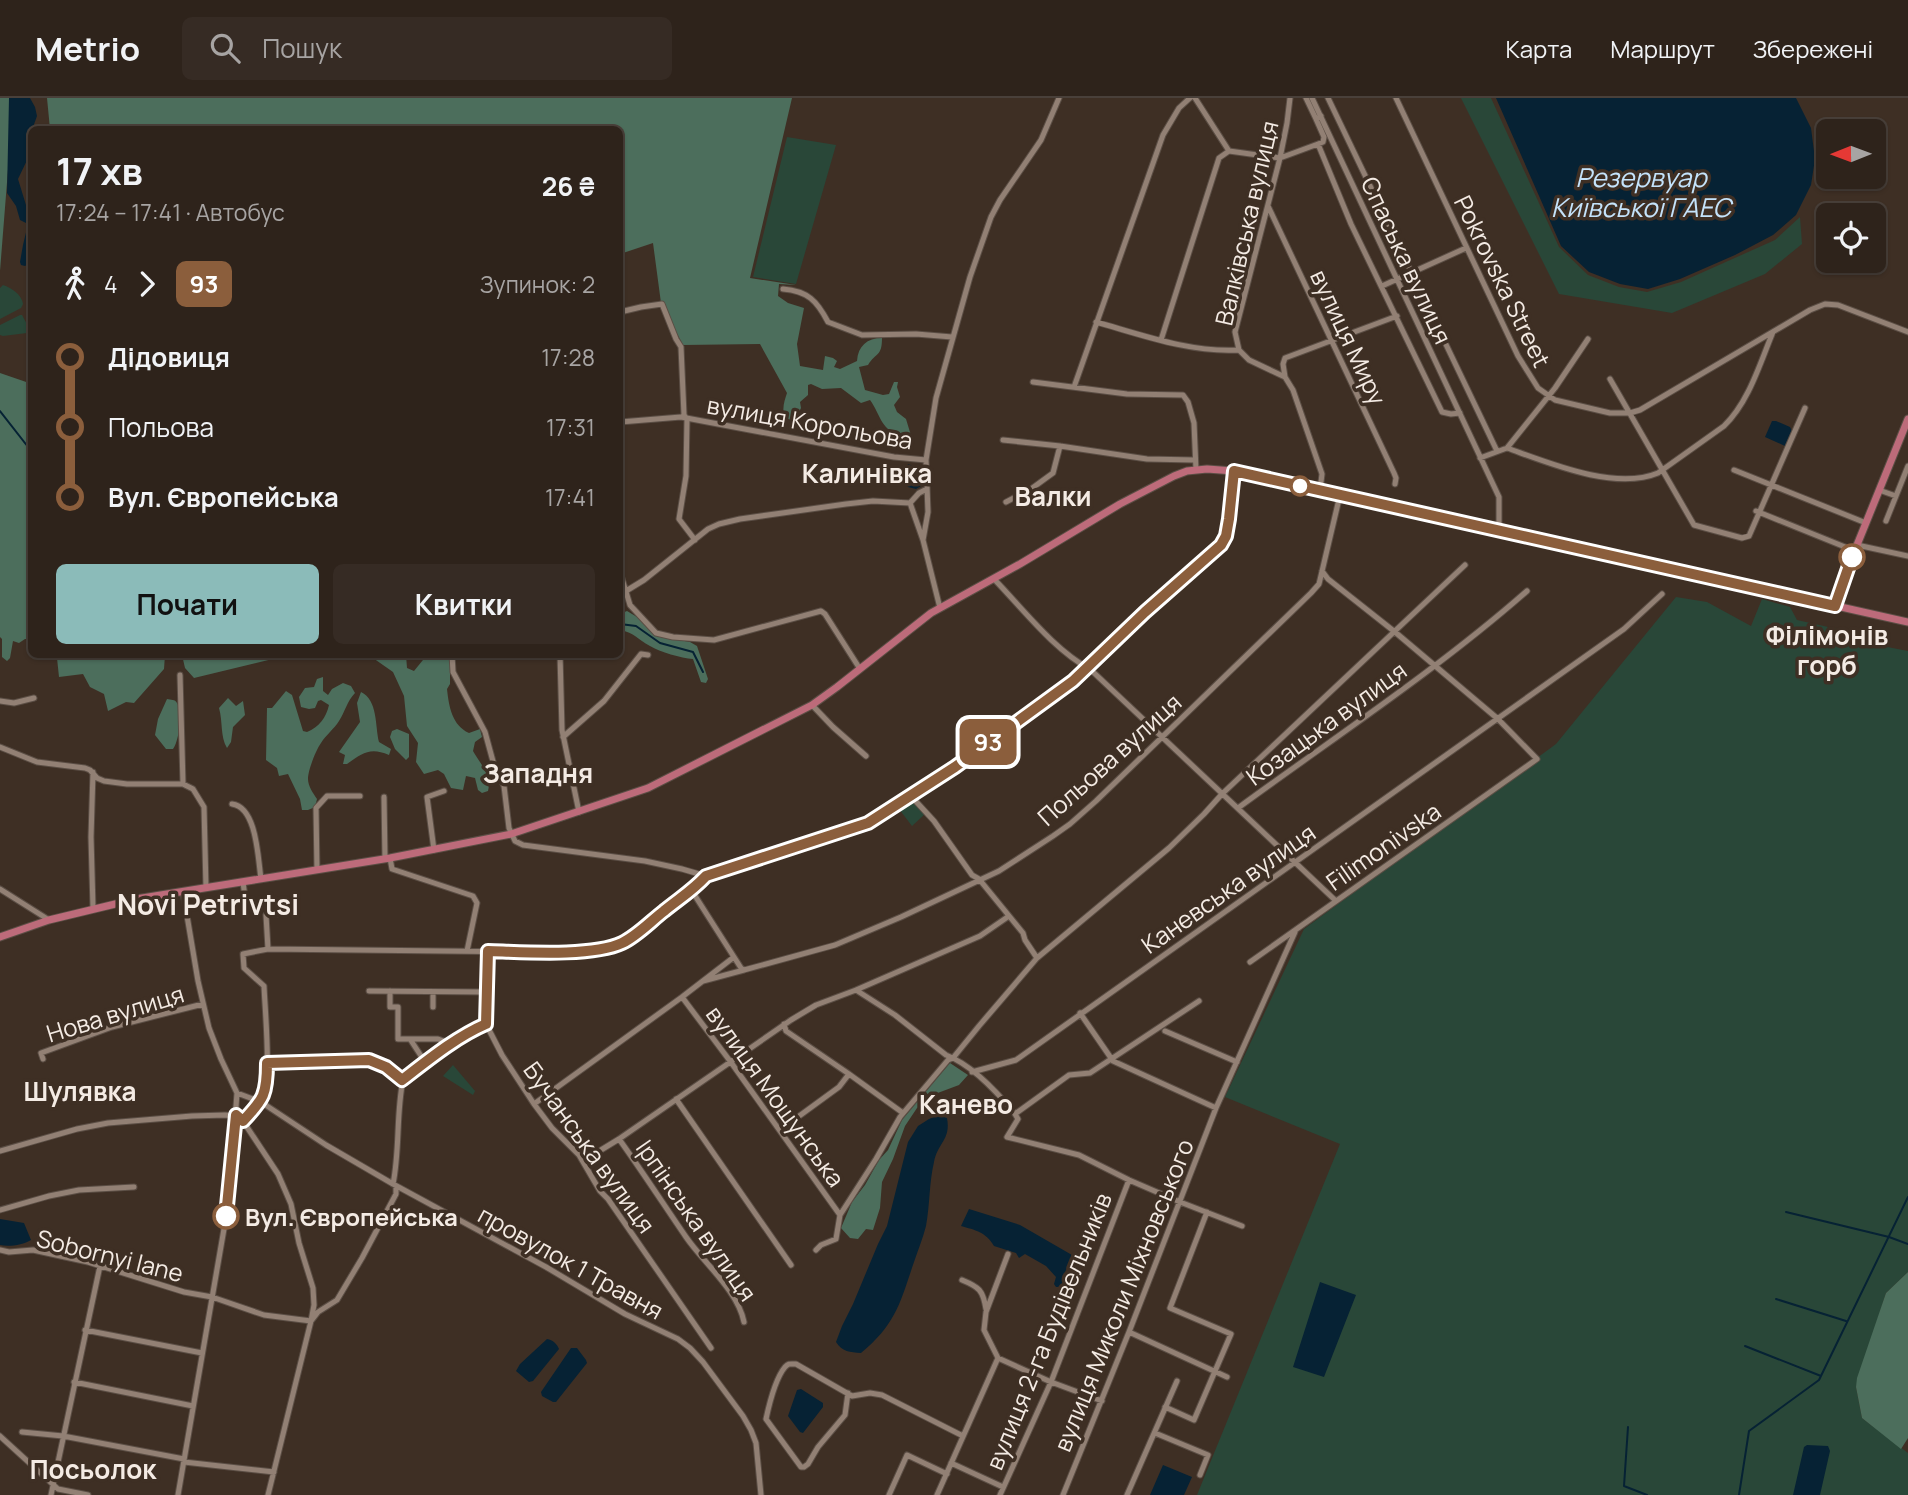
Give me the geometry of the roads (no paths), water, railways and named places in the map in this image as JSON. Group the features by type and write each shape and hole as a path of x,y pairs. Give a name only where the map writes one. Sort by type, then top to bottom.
{"main road":[{"path":"1835,606 1908,421"},
{"path":"0,937 93,908 434,850 511,834 648,788 812,705 940,608 1120,504 1174,476 1196,470 1234,471 1908,622"}],"street":[{"path":"923,540 928,512 926,460 936,398 970,277 991,218 1000,200 1041,140 1059,98"},
{"path":"1074,387 1163,135 1179,108 1192,98 1229,151"},
{"name":"Валківська вулиця","path":"1285,377 1249,360 1239,350 1235,332 1280,158 1290,98"},
{"path":"1161,341 1219,159 1229,151 1280,158 1323,142 1319,118 1306,98"},
{"name":"Спаська вулиця","path":"1312,98 1319,118 1499,497 1499,530"},
{"path":"1328,98 1497,451"},
{"name":"Pokrovska Street","path":"1396,98 1518,356 1538,388 1555,400 1610,413 1630,413"},
{"path":"1318,144 1351,224 1442,412 1460,413"},
{"name":"вулиця Миру","path":"1268,206 1394,473 1395,484"},
{"path":"1382,286 1466,248"},
{"path":"783,289 796,290 810,297 821,309 828,323 862,335 916,334 952,337"},
{"path":"623,311 662,304 681,346 684,415 687,419"},
{"path":"1630,413 1640,410 1775,330 1825,304 1838,305 1908,332"},
{"path":"1320,490 1320,466 1293,390 1285,377 1285,358 1397,316"},
{"path":"1096,322 1161,341 1210,349 1239,350"},
{"path":"1480,458 1507,448 1587,474 1615,478 1647,478 1658,473 1734,417 1775,330"},
{"path":"1507,448 1588,339"},
{"path":"1610,379 1694,524 1742,538 1749,536 1805,408"},
{"path":"1033,382 1127,394 1183,395 1194,423 1196,470"},
{"name":"вулиця Корольова","path":"623,421 675,417 696,419 894,457 926,460"},
{"name":"вулиця Корольова","path":"687,419 686,476 680,519 695,540"},
{"path":"1003,440 1147,459 1194,460"},
{"path":"1006,502 1053,473 1060,446"},
{"path":"1886,521 1908,466"},
{"path":"1734,470 1866,523"},
{"path":"243,1121 261,1102 267,1080 267,1063 264,986 244,968 243,954 268,949 604,949 629,939 692,891 706,876 868,823 955,767 1073,681 1221,545 1226,536 1229,519 1234,471"},
{"path":"626,591 708,529 719,524 859,502 910,503 919,493 928,489"},
{"path":"1879,490 1896,496"},
{"name":"Польова вулиця","path":"700,982 835,945 901,917 999,871 1070,824 1311,593 1318,584 1322,571 1340,495"},
{"path":"910,503 923,540 940,608"},
{"path":"1758,512 1856,548 1908,556"},
{"path":"816,1250 836,1239 841,1215 904,1113 1037,958 1168,848 1465,565"},
{"name":"Козацька вулиця","path":"1322,571 1328,579 1498,719 1537,759"},
{"path":"994,579 1054,641 1088,668 1336,901"},
{"path":"623,582 630,605 656,633 673,637 714,640 821,611 860,669"},
{"name":"Козацька вулиця","path":"1238,808 1434,666 1492,622 1527,591"},
{"name":"Каневська вулиця","path":"972,1072 1016,1060 1624,629 1662,594"},
{"path":"563,737 604,701 641,654 648,655"},
{"path":"452,658 453,672 485,732 494,765 504,786 511,834 515,841 523,845 645,861 706,876"},
{"path":"561,658 563,737 579,812"},
{"path":"180,675 183,784"},
{"path":"0,701 14,703 34,698"},
{"path":"812,705 866,757"},
{"path":"0,747 37,762 85,768 97,778 115,783 183,784 193,789 204,807 206,888"},
{"name":"Filimonivska","path":"1250,962 1537,759"},
{"path":"93,772 93,908"},
{"path":"434,850 427,797 444,791"},
{"path":"317,870 316,808 327,796 360,796"},
{"path":"911,796 934,821 972,875 979,879 1023,933 1037,958"},
{"path":"384,797 387,858 391,869 473,896 477,903 467,951"},
{"path":"232,804 243,808 252,823 261,879"},
{"path":"243,882 246,905 272,901"},
{"path":"0,889 49,920"},
{"path":"692,891 713,918 744,970"},
{"path":"178,1495 229,1200 237,1093 217,1049 203,1004 183,892"},
{"path":"268,949 266,915 292,912"},
{"path":"583,1161 816,1005 980,936 1009,916"},
{"name":"вулиця Миколи Міхновського","path":"1063,1495 1216,1108 1296,930"},
{"name":"Бучанська вулиця","path":"488,951 486,1024 502,1055 552,1128 583,1161 600,1191 711,1348"},
{"path":"534,1104 734,957"},
{"path":"856,990 895,1015 999,1095 1018,1119 1007,1137 1079,1155 1129,1180 1242,1226"},
{"path":"369,991 486,992"},
{"path":"390,991 390,1007 398,1007 398,1039 438,1039 453,1044"},
{"path":"433,992 433,1007"},
{"name":"вулиця Мощунська","path":"682,997 841,1215"},
{"path":"1015,1114 1069,1074 1090,1073 1199,1001"},
{"name":"Нова вулиця","path":"43,1059 41,1053 112,1027 203,1004"},
{"path":"1080,1013 1113,1061 1216,1108"},
{"path":"311,1321 318,1312 337,1300 396,1194 394,1185 398,1101 402,1080 425,1062 486,1024"},
{"path":"784,1024 786,1031 904,1113"},
{"path":"1165,1031 1237,1062"},
{"path":"410,1039 425,1062"},
{"path":"267,1063 369,1060 386,1067 402,1080"},
{"path":"780,1130 839,1087 849,1074"},
{"name":"провулок 1 Травня","path":"237,1093 261,1102 394,1185 690,1348 751,1430 758,1453 761,1495"},
{"path":"676,1099 791,1265"},
{"path":"0,1151 66,1131 108,1123 236,1115 243,1121 278,1174 291,1204 299,1243 313,1288 311,1321 268,1495"},
{"name":"Ірпінська вулиця","path":"619,1139 687,1239 709,1263 741,1311 744,1322"},
{"name":"вулиця 2-га Будівельників","path":"1000,1495 1051,1382 1129,1180"},
{"path":"0,1210 79,1190 134,1187"},
{"path":"1166,1407 1194,1420 1231,1334 1170,1308 1207,1212"},
{"name":"Sobornyi lane","path":"0,1250 33,1250 100,1266 184,1292 212,1297 264,1315 311,1321"},
{"path":"986,1312 1007,1254"},
{"path":"51,1495 100,1266"},
{"path":"962,1280 976,1286 984,1295 984,1330 998,1357 1051,1382 1102,1401"},
{"path":"85,1330 202,1353"},
{"path":"1129,1332 1227,1377"},
{"path":"937,1495 998,1357"},
{"path":"850,1394 845,1415 818,1447 808,1464 800,1467 765,1419 785,1366 796,1364 850,1394 882,1395 963,1436"},
{"path":"1127,1495 1177,1381"},
{"path":"74,1382 193,1406"},
{"path":"22,1432 63,1436 184,1460 274,1472"},
{"path":"1155,1433 1208,1455 1200,1475"},
{"path":"0,1436 58,1489 88,1495"},
{"path":"889,1495 907,1455 947,1474"},
{"path":"951,1463 1003,1487"}],"water":[{"path":"9,98 30,98 37,116 33,126 28,126 28,158 18,179 28,206 28,224 20,220 16,206 7,193"},
{"name":"Резервуар Київської ГАЕС","path":"1496,98 1796,98 1811,128 1815,159 1811,185 1796,215 1773,235 1735,255 1680,279 1648,289 1620,284 1589,272 1561,246"},
{"path":"28,224 28,264 25,266 20,262"},
{"path":"1772,421 1790,427 1792,431 1785,446 1765,437"},
{"path":"908,464 921,469 921,486 916,489 907,485"},
{"path":"939,1115 947,1118 946,1136 934,1162 925,1230 900,1301 889,1322 873,1342 861,1353 847,1351 836,1342 887,1226 908,1142 918,1126"},
{"path":"969,1209 1020,1225 1072,1255 1064,1275 1067,1280 1064,1287 1056,1287 1056,1277 1046,1266 1025,1254 1019,1258 1016,1253 994,1246 980,1232 961,1226"},
{"path":"0,1219 24,1223 31,1240 16,1245 0,1245"},
{"path":"1320,1282 1356,1295 1324,1377 1293,1367"},
{"path":"547,1339 554,1342 559,1349 533,1381 529,1382 516,1371"},
{"path":"571,1348 577,1348 587,1363 556,1402 553,1402 542,1396 541,1392"},
{"path":"801,1389 823,1403 823,1407 803,1433 788,1416 797,1390"},
{"path":"1828,1446 1830,1451 1820,1495 1793,1495 1804,1447"},
{"path":"1163,1465 1192,1477 1184,1495 1150,1495"}],"waterway":[{"path":"0,411 28,447"},
{"path":"623,624 636,626 660,643 693,652 703,672"},
{"path":"1739,1495 1749,1431 1819,1380 1908,1197"},
{"path":"1786,1212 1908,1244"},
{"path":"1776,1299 1846,1321"},
{"path":"1745,1346 1821,1376"},
{"path":"1628,1427 1624,1486 1647,1495"}],"place":[{"name":"Вул. Європейська","path":"226,1216"}],"district":[{"name":"Калинівка","path":"867,473"},
{"name":"Валки","path":"1053,496"},
{"name":"Філімонів горб","path":"1827,650"},
{"name":"Западня","path":"538,773"},
{"name":"Novi Petrivtsi","path":"208,904"},
{"name":"Шулявка","path":"80,1091"},
{"name":"Канево","path":"966,1104"},
{"name":"Посьолок","path":"93,1469"}]}
